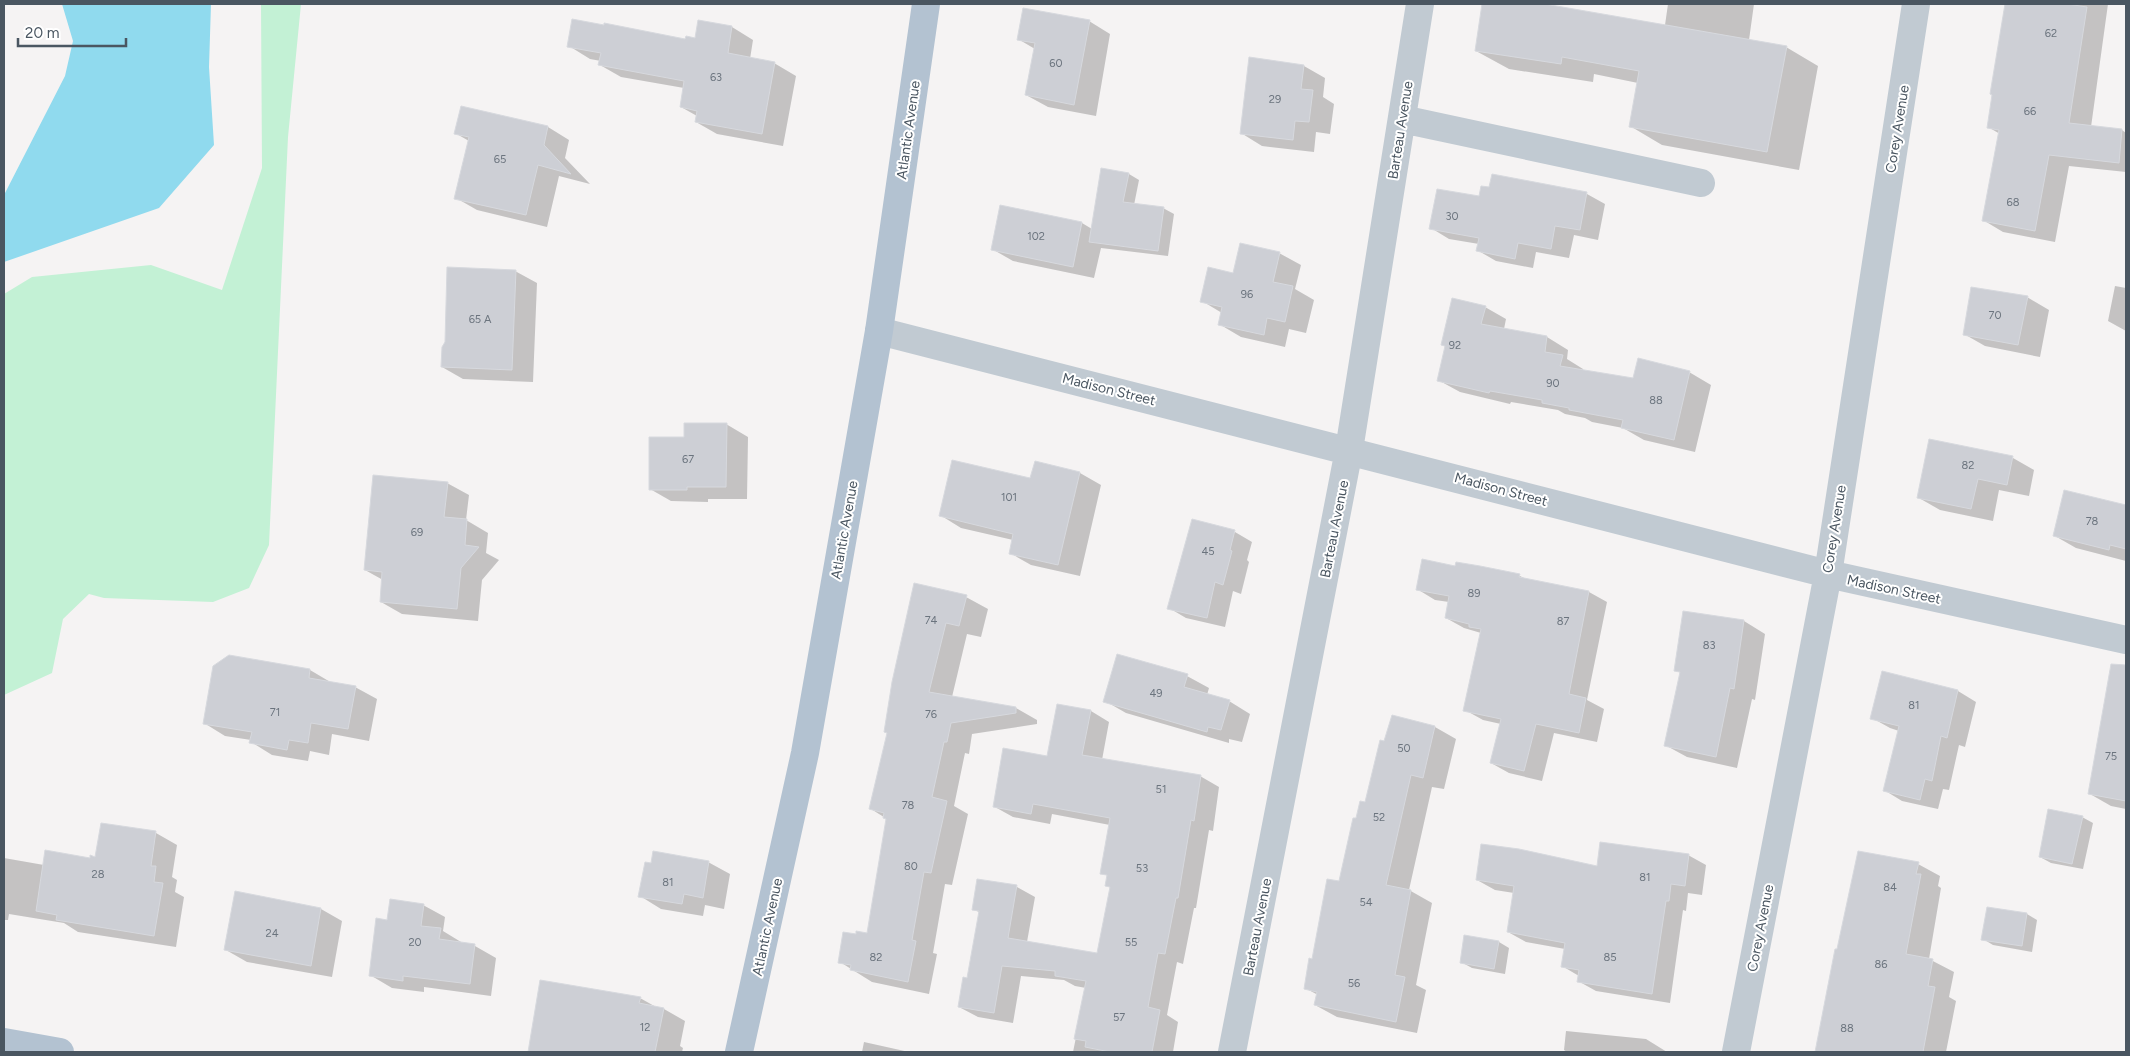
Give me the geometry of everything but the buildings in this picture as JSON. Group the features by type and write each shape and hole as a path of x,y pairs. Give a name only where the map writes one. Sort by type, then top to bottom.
{"main road":[{"name":"Atlantic Avenue","path":"740,1052 804,753 879,331 926,4"},
{"path":"4,1042 60,1052"}],"street":[{"name":"Barteau Avenue","path":"1232,1052 1349,450 1420,4"},
{"name":"Corey Avenue","path":"1736,1052 1828,574 1916,4"},
{"path":"1402,119 1701,183"},
{"name":"Madison Street","path":"879,331 1828,574 2126,640"}],"green space":[{"path":"261,4 301,4 288,137 269,545 249,588 213,602 104,598 89,594 63,619 52,673 4,695 4,294 32,277 151,265 222,290 262,168"}],"water":[{"path":"62,4 211,4 209,67 214,145 159,208 4,262 4,195 65,76 73,41"}]}
